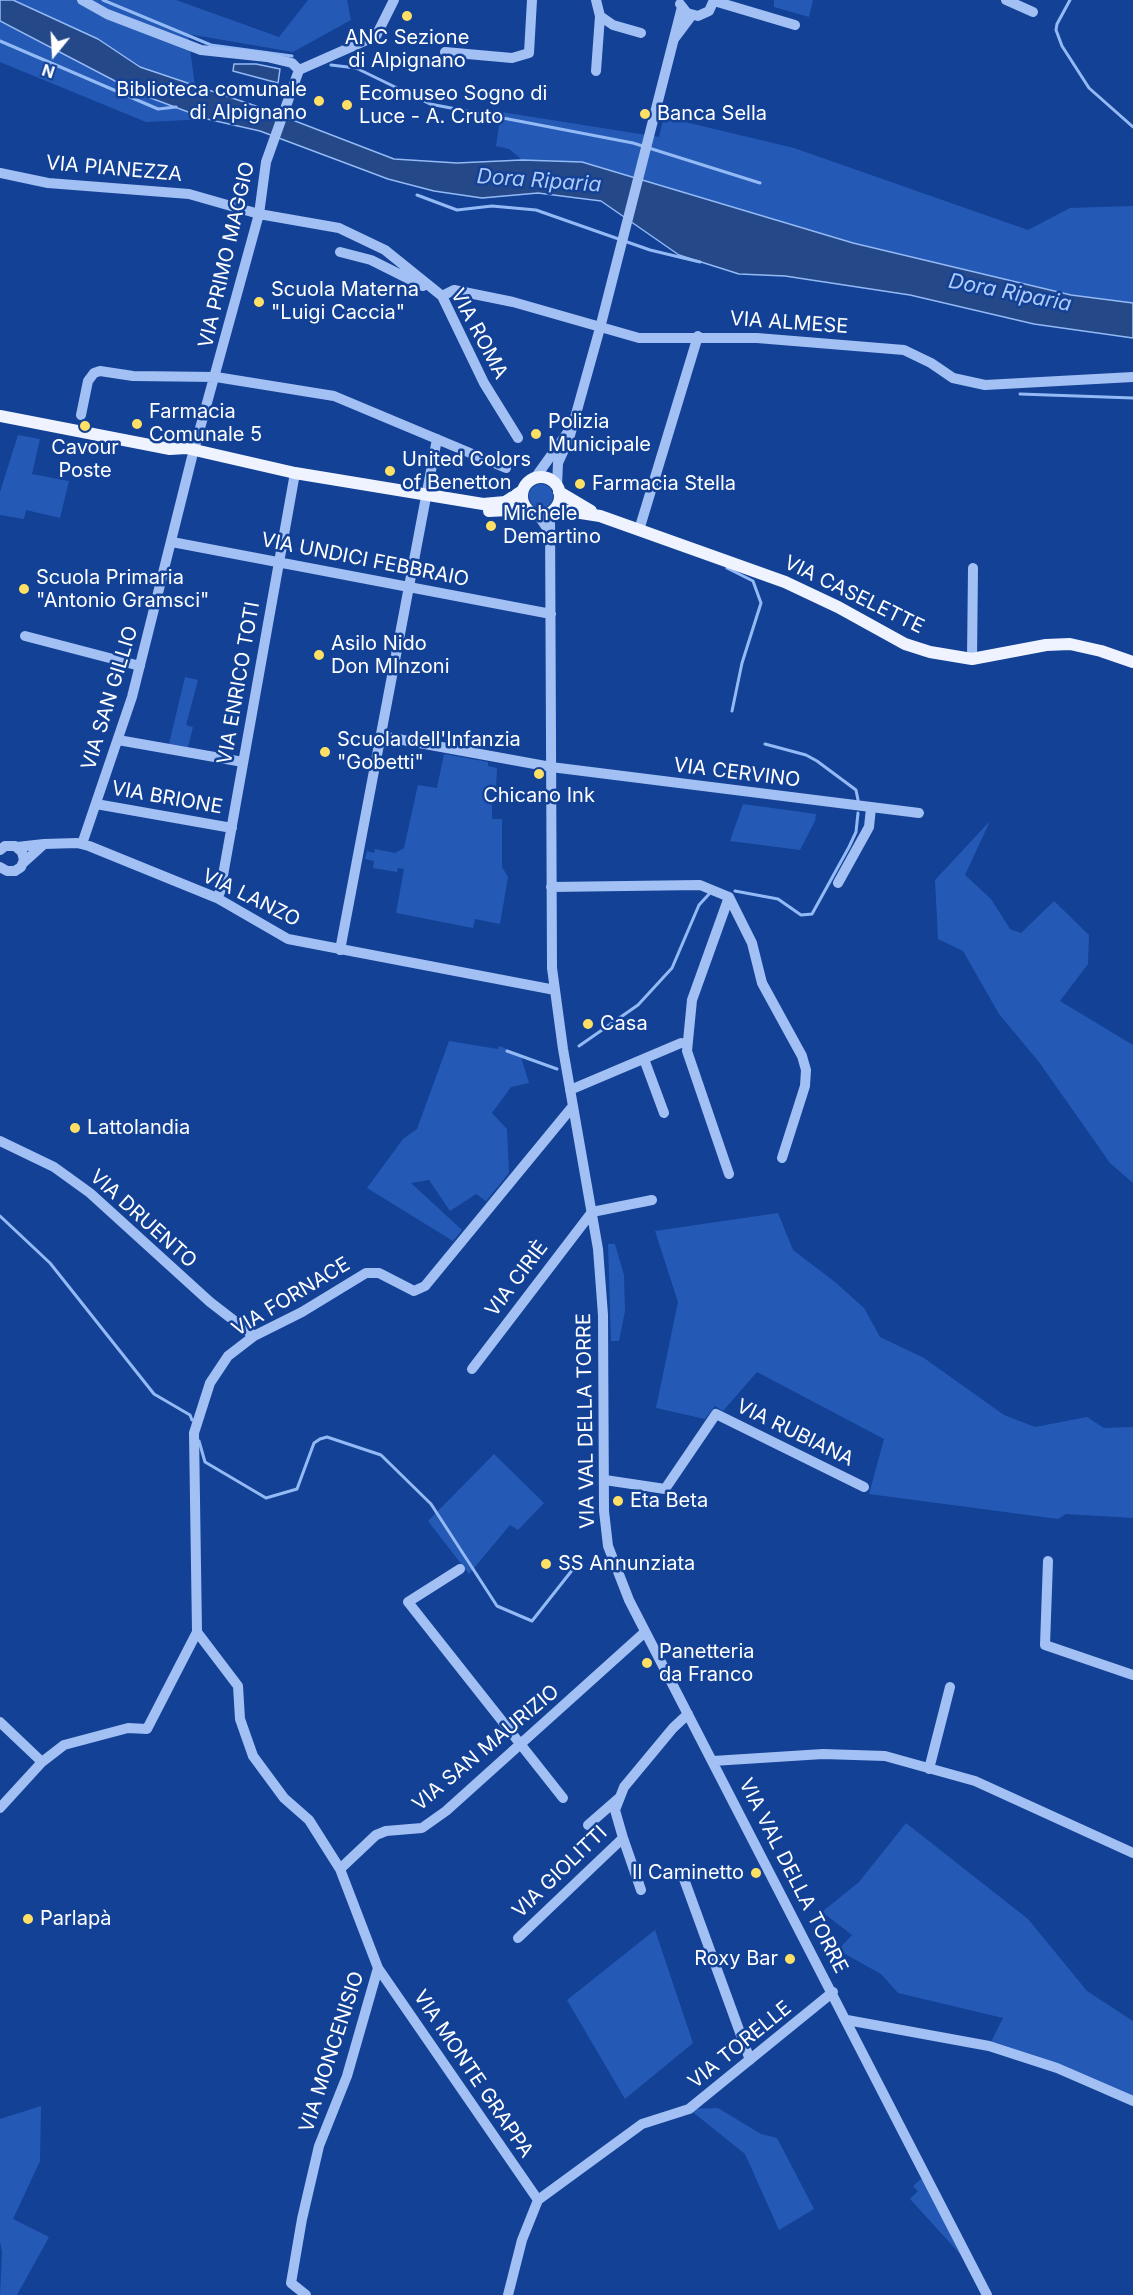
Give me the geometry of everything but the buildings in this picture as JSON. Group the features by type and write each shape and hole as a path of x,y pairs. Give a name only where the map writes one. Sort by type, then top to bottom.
{"main road":[{"path":"0,416 295,473 424,496 496,505 522,491 535,478"},
{"name":"VIA CASELETTE","path":"535,478 548,478 558,489 600,516 801,589 916,648 947,656 972,659 1046,645 1070,644 1092,648 1133,662"},
{"path":"522,491 542,511 558,489"},
{"name":"VIA CASELETTE","path":"424,496 497,512 542,511 600,516"}],"street":[{"path":"82,0 107,14 201,50 267,57 292,63 297,74 376,36 394,0"},
{"path":"445,52 512,58 529,53 532,0"},
{"path":"596,0 600,16 596,71"},
{"path":"671,43 692,15 709,11 714,0 795,25"},
{"path":"1006,0 1034,12"},
{"path":"680,3 692,15"},
{"path":"558,489 558,463 569,439 606,307 680,3"},
{"path":"600,16 614,25 641,33"},
{"name":"VIA PRIMO MAGGIO","path":"193,454 259,214 266,162 297,74"},
{"name":"VIA PIANEZZA","path":"0,173 48,183 182,193 259,214"},
{"name":"VIA ROMA","path":"259,214 339,228 385,250 442,296 483,382 518,438"},
{"path":"340,252 371,260 442,296"},
{"name":"VIA ALMESE","path":"442,296 454,290 513,302 639,338 698,336 904,350 931,363 953,378 985,385 1133,377"},
{"path":"639,530 698,336"},
{"path":"81,415 88,381 93,374 100,371 161,376 216,377 334,396 506,468"},
{"path":"535,478 570,430"},
{"path":"340,950 409,587 424,496 437,439"},
{"name":"VIA SAN GILLIO","path":"82,844 118,740 140,666 193,454"},
{"name":"VIA ENRICO TOTI","path":"217,898 232,828 295,473"},
{"name":"VIA VAL DELLA TORRE","path":"542,511 549,531 551,887 555,990 598,1249 603,1315 605,1526 608,1546 614,1568 645,1632 987,2295"},
{"name":"VIA UNDICI FEBBRAIO","path":"172,542 551,614"},
{"path":"972,659 973,568"},
{"path":"25,636 140,666"},
{"name":"VIA CERVINO","path":"381,736 551,768 919,813"},
{"path":"118,740 243,762"},
{"name":"VIA BRIONE","path":"96,804 232,828"},
{"path":"838,883 869,827 871,808"},
{"path":"2,870 18,869 44,844"},
{"name":"VIA LANZO","path":"7,846 82,844 217,898 283,937 340,950 555,990"},
{"path":"7,846 24,856 23,863"},
{"path":"551,887 700,885 729,897 752,944 762,983 802,1056 806,1070 805,1086 782,1158"},
{"path":"729,897 692,1000 687,1051 729,1174"},
{"path":"570,1090 681,1043"},
{"path":"644,1059 664,1113"},
{"name":"VIA FORNACE","path":"0,1808 42,1762 64,1745 128,1728 147,1729 197,1632 194,1433 210,1383 228,1356 254,1336 302,1312 366,1273 380,1272 414,1290 425,1286 573,1106"},
{"name":"VIA DRUENTO","path":"0,1141 54,1167 90,1193 210,1302 254,1336"},
{"path":"592,1212 652,1200"},
{"name":"VIA CIRIÈ","path":"472,1368 592,1212"},
{"name":"VIA RUBIANA","path":"605,1480 665,1489 716,1414 864,1488"},
{"path":"1047,1561 1045,1645 1133,1675"},
{"path":"460,1569 408,1602 563,1798"},
{"name":"VIA MONCENISIO","path":"197,1632 238,1686 240,1719 253,1756 284,1798 309,1820 340,1869 378,1968 346,2076 319,2146 302,2219 291,2283 306,2295"},
{"name":"VIA SAN MAURIZIO","path":"340,1869 376,1835 386,1831 422,1828 446,1811 645,1632"},
{"path":"929,1769 950,1687"},
{"name":"VIA GIOLITTI","path":"518,1938 623,1838 616,1820 620,1797 632,1776 688,1714"},
{"path":"0,1722 42,1762"},
{"path":"713,1761 845,1755 885,1756 991,1788 1133,1853"},
{"path":"588,1825 620,1797"},
{"path":"623,1838 641,1890"},
{"path":"684,1879 750,2060"},
{"name":"VIA MONTE GRAPPA","path":"378,1968 538,2200"},
{"name":"VIA TORELLE","path":"538,2200 642,2124 689,2109 832,1992"},
{"path":"847,2020 989,2046 1057,2068 1133,2101"},
{"path":"508,2295 522,2240 538,2200"}],"shaded area":[{"path":"13,0 176,0 279,37 308,0 347,0 351,20 293,52 188,34 195,86 140,67 98,39"},
{"path":"774,0 813,0 809,17 774,7"},
{"path":"0,20 140,94 207,119 146,122 0,62"},
{"path":"501,112 659,137 664,117 794,148 1028,230 1070,208 1133,206 1133,303 1071,295 853,243 582,162 522,160 509,149 496,146"},
{"path":"18,435 40,439 32,474 69,481 60,518 26,510 24,519 0,515 0,492"},
{"path":"541,484 549,488 553,496 549,504 541,508 533,504 529,496 533,488"},
{"path":"185,677 198,680 186,725 193,727 188,747 169,744"},
{"path":"444,754 488,762 488,766 497,768 496,789 488,788 488,803 492,804 492,819 502,819 502,867 508,877 500,924 475,919 473,928 396,913 404,869 398,868 397,872 373,868 374,861 365,859 367,851 374,853 375,849 395,853 404,848 418,785 437,788"},
{"path":"743,804 816,814 815,821 800,850 730,841"},
{"path":"990,821 965,875 991,899 1010,929 1021,933 1054,901 1089,935 1088,964 1060,1001 1133,1045 1133,1183 1110,1163 1039,1062 999,1014 963,951 938,939 935,880"},
{"path":"449,1041 498,1049 499,1046 520,1054 529,1083 511,1087 492,1113 507,1129 509,1173 486,1201 476,1194 450,1211 429,1180 411,1183 462,1230 453,1241 367,1188 403,1139 417,1129"},
{"path":"778,1213 793,1250 864,1308 880,1337 924,1358 1004,1415 1035,1427 1087,1417 1104,1428 1133,1427 1133,1518 1066,1514 1058,1519 869,1494 884,1439 757,1372 723,1411 715,1406 705,1419 656,1408 678,1302 655,1231"},
{"path":"608,1244 615,1244 624,1275 625,1311 619,1341 611,1341"},
{"path":"494,1454 544,1503 518,1530 510,1525 469,1574 428,1521"},
{"path":"906,1823 1028,1919 1087,1991 1133,2021 1133,2101 989,2046 1003,2018 898,1993 881,1974 838,1950 852,1935 822,1912 859,1882"},
{"path":"655,1930 693,2043 625,2099 567,2000"},
{"path":"41,2106 40,2161 13,2219 49,2237 17,2295 0,2295 2,2252 0,2242 0,2119"},
{"path":"718,2108 761,2134 777,2138 814,2209 779,2230 745,2154 689,2109"},
{"path":"922,2178 961,2255 910,2199 918,2191 913,2186"}],"water":[{"name":"Dora Riparia","path":"0,0 13,0 98,39 140,67 256,106 394,159 457,163 522,160 582,162 853,243 1071,295 1133,303 1133,338 1034,324 910,295 785,276 739,274 679,255 601,201 538,193 482,198 434,191 388,179 260,131 207,119 140,94 0,21"},
{"path":"234,64 256,64 280,69 278,83 233,71"}],"waterway":[{"path":"103,0 211,45 292,56"},
{"path":"1070,0 1057,24 1056,30 1062,46 1089,88 1133,127"},
{"path":"0,41 158,109 176,107"},
{"path":"331,65 356,68 430,104 633,143 760,183"},
{"path":"417,195 457,210 492,206 536,210 650,250 700,262"},
{"path":"1020,394 1133,398"},
{"path":"727,568 753,581 761,603 742,663 732,711"},
{"path":"765,744 806,755 817,761 856,790 858,800"},
{"path":"735,891 778,899 801,915 812,914 856,832 858,813"},
{"path":"579,1046 638,1005 672,968 699,905 710,893"},
{"path":"507,1051 557,1069"},
{"path":"0,1216 50,1263 154,1394 190,1415 192,1420"},
{"path":"199,1441 205,1462 266,1498 297,1489 314,1443 320,1439 327,1437 381,1455 431,1504 497,1606 532,1621 577,1564"}],"place":[{"name":"ANC Sezione di Alpignano","path":"407,16"},
{"name":"Biblioteca comunale di Alpignano","path":"319,101"},
{"name":"Ecomuseo Sogno di Luce - A. Cruto","path":"347,105"},
{"name":"Banca Sella","path":"645,114"},
{"name":"Scuola Materna \"Luigi Caccia\"","path":"259,302"},
{"name":"Farmacia Comunale 5","path":"137,424"},
{"name":"Cavour Poste","path":"85,426"},
{"name":"Polizia Municipale","path":"536,434"},
{"name":"United Colors of Benetton","path":"390,471"},
{"name":"Farmacia Stella","path":"580,484"},
{"name":"Michele Demartino","path":"491,526"},
{"name":"Scuola Primaria \"Antonio Gramsci\"","path":"24,589"},
{"name":"Asilo Nido Don MInzoni","path":"319,655"},
{"name":"Scuola dell'Infanzia \"Gobetti\"","path":"325,752"},
{"name":"Chicano Ink","path":"539,774"},
{"name":"Casa","path":"588,1024"},
{"name":"Lattolandia","path":"75,1128"},
{"name":"Eta Beta","path":"618,1501"},
{"name":"SS Annunziata","path":"546,1564"},
{"name":"Panetteria da Franco","path":"647,1663"},
{"name":"Il Caminetto","path":"756,1873"},
{"name":"Parlapà","path":"28,1919"},
{"name":"Roxy Bar","path":"790,1959"}]}
